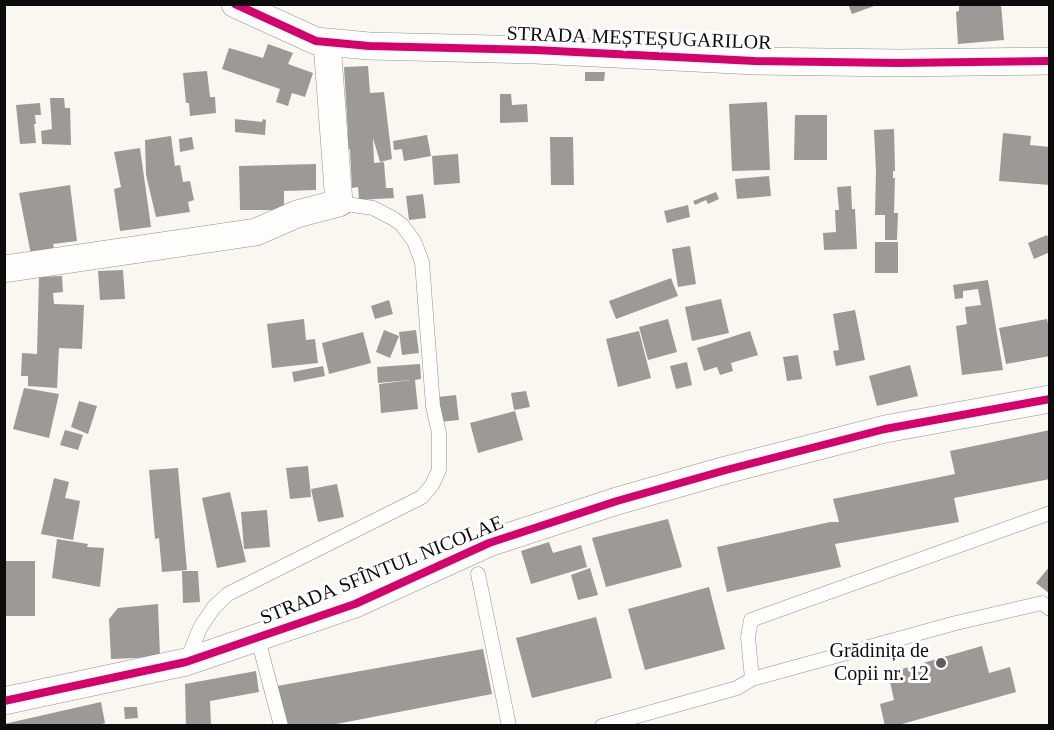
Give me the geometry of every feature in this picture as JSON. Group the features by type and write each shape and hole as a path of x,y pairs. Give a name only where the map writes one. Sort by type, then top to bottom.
{"street":[{"name":"STRADA MEȘTEȘUGARILOR","path":"235,4 301,35 327,43 369,46 535,50 766,61 898,63 1050,60"},
{"path":"4,268 256,232 297,214 339,203 327,43"},
{"name":"STRADA SFÎNTUL NICOLAE","path":"4,701 186,662 258,639 355,604 489,543 617,501 885,429 1050,399"}],"lane":[{"name":"STRADA SFÎNTUL NICOLAE","path":"186,662 200,628 214,607 228,594 422,496 432,485 440,470 439,433 433,406 422,262 409,233 394,219 373,208 339,203"},
{"path":"752,679 748,637 751,620 1050,513"},
{"path":"478,574 509,726"},
{"path":"602,726 737,688 752,679 956,623 1042,603 1050,609"},
{"path":"258,639 281,726"}],"building":[{"path":"848,4 877,4 877,5 852,14"},
{"path":"959,4 1001,4 1004,40 958,44 956,12 959,11"},
{"path":"268,44 293,53 288,64 313,73 305,97 292,93 288,106 276,102 280,89 222,69 229,48 263,58"},
{"path":"368,66 370,93 384,92 392,159 380,162 373,138 374,163 384,162 386,188 393,188 394,198 359,200 358,187 352,188 350,149 345,149 344,135 348,134 344,67"},
{"path":"207,71 210,97 215,97 216,113 190,116 189,103 186,103 183,73"},
{"path":"585,72 605,72 604,81 585,81"},
{"path":"500,94 511,94 512,105 527,104 528,122 500,123"},
{"path":"50,98 64,98 65,108 70,108 71,145 42,144 41,131 52,129"},
{"path":"767,102 770,170 732,171 729,104"},
{"path":"40,103 41,115 35,115 36,124 34,124 36,143 20,144 16,105"},
{"path":"795,115 827,115 827,160 794,160"},
{"path":"235,119 262,122 263,119 266,120 265,135 235,132"},
{"path":"894,129 895,171 893,171 893,178 895,178 894,213 898,213 897,240 885,240 885,215 875,215 874,130"},
{"path":"1003,133 1031,136 1030,145 1050,147 1050,185 999,181"},
{"path":"427,135 431,156 404,161 402,149 394,150 393,141"},
{"path":"171,136 175,166 180,165 183,182 190,181 194,200 188,202 190,212 156,217 146,175 145,140"},
{"path":"192,137 194,149 180,152 179,139"},
{"path":"550,137 573,137 574,185 551,185"},
{"path":"140,148 151,227 120,231 114,189 121,187 114,152"},
{"path":"458,154 460,183 434,185 432,156"},
{"path":"316,164 316,190 284,191 284,210 240,210 239,166"},
{"path":"769,176 771,196 737,199 735,179"},
{"path":"70,185 77,241 53,244 55,252 31,255 19,193"},
{"path":"851,186 852,209 855,209 857,249 824,250 823,233 836,232 835,210 839,210 837,187"},
{"path":"716,192 719,199 708,204 706,200 695,205 693,201"},
{"path":"423,194 426,218 409,220 406,196"},
{"path":"688,205 690,217 667,223 664,211"},
{"path":"1047,235 1050,252 1034,259 1028,243"},
{"path":"875,242 898,242 898,273 875,273"},
{"path":"690,246 696,284 678,287 672,249"},
{"path":"123,270 125,299 100,300 98,271"},
{"path":"62,276 63,292 53,293 54,304 84,305 82,349 59,348 57,388 28,386 28,376 21,376 22,353 37,354 39,277"},
{"path":"671,278 678,296 616,319 609,301"},
{"path":"988,280 1003,370 962,375 956,326 967,324 965,307 981,305 978,289 963,291 963,298 955,299 953,285"},
{"path":"721,299 729,333 692,341 685,307"},
{"path":"389,300 393,314 375,319 371,306"},
{"path":"855,310 865,360 836,366 833,351 839,350 833,314"},
{"path":"304,319 306,340 315,339 318,363 272,368 267,324"},
{"path":"668,319 677,352 648,360 639,327"},
{"path":"1047,319 1050,333 1050,356 1006,364 999,328"},
{"path":"384,330 399,336 390,358 376,352"},
{"path":"416,330 419,353 402,355 399,332"},
{"path":"639,331 651,378 618,387 606,339"},
{"path":"750,331 758,355 731,363 733,371 720,375 717,367 704,371 697,348"},
{"path":"363,332 371,363 329,374 322,343"},
{"path":"798,355 802,379 787,381 783,357"},
{"path":"687,362 692,385 676,389 670,366"},
{"path":"420,364 421,379 415,380 418,409 381,413 379,384 411,380 378,383 377,367"},
{"path":"910,365 918,396 877,406 869,376"},
{"path":"323,366 325,376 294,382 292,372"},
{"path":"24,388 59,394 49,438 13,429"},
{"path":"526,391 530,407 514,410 511,393"},
{"path":"456,395 459,420 440,422 438,397"},
{"path":"79,401 97,406 88,434 71,427"},
{"path":"515,411 523,440 478,453 470,423"},
{"path":"65,430 83,435 78,450 60,445"},
{"path":"1050,430 1050,479 954,498 959,522 835,544 841,567 727,592 717,547 830,522 839,522 833,499 955,474 950,451"},
{"path":"308,466 311,497 290,499 286,468"},
{"path":"178,468 187,570 162,572 159,538 155,539 149,470"},
{"path":"54,478 69,482 65,498 80,501 73,540 41,534"},
{"path":"337,484 344,517 318,522 311,489"},
{"path":"230,492 246,562 217,568 202,498"},
{"path":"267,510 270,547 244,549 241,512"},
{"path":"668,519 682,567 606,587 592,538"},
{"path":"57,539 88,544 87,547 104,548 100,587 52,578"},
{"path":"549,542 553,553 581,545 587,567 531,584 521,551"},
{"path":"4,561 35,561 35,616 4,616"},
{"path":"1050,566 1050,594 1036,583"},
{"path":"590,568 598,595 578,600 571,575"},
{"path":"182,571 198,571 200,602 183,603"},
{"path":"709,587 725,649 645,670 628,609"},
{"path":"158,604 160,657 111,659 109,619 118,608"},
{"path":"596,617 612,678 532,698 516,638"},
{"path":"982,646 989,673 1010,667 1016,692 895,726 885,726 880,704 894,700 888,673"},
{"path":"483,649 492,694 326,726 284,726 277,686"},
{"path":"256,671 259,692 210,701 211,726 186,726 185,684"},
{"path":"101,702 105,723 96,726 4,726 4,724"},
{"path":"124,707 137,707 138,718 125,719"}],"cycle path":[{"path":"235,4 316,41 369,46 535,50 755,61 898,63 1050,61"},
{"path":"4,701 186,662 355,604 489,543 617,501 885,429 1050,399"}],"place":[{"name":"Grădinița de Copii nr. 12","path":"941,663"}]}
